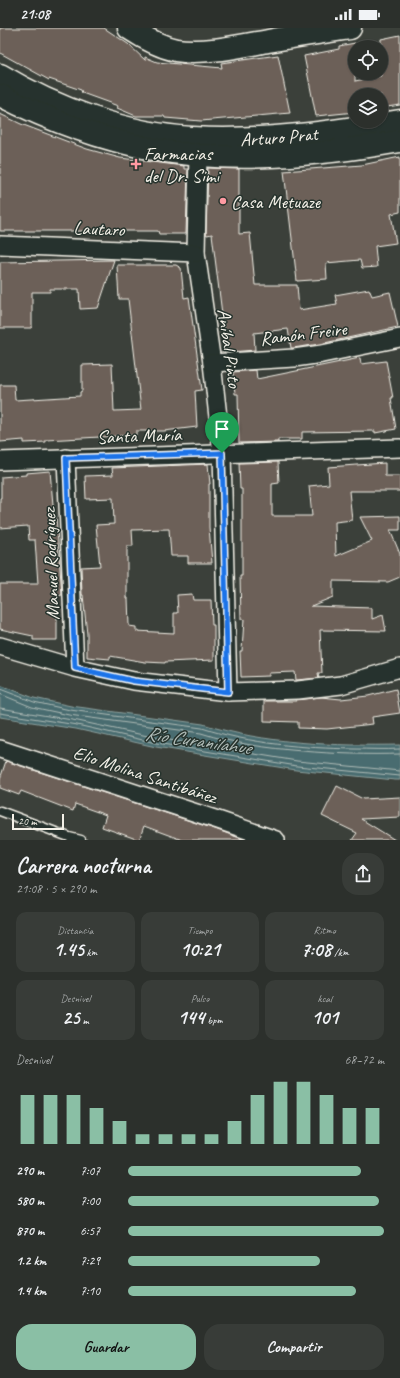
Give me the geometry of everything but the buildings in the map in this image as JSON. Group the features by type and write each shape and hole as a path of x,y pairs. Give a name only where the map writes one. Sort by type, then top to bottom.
{"main road":[{"path":"129,28 148,41 162,46 176,50 195,51 240,46 344,28"},
{"name":"Arturo Prat","path":"0,75 13,83 85,116 122,127 190,138 235,139 302,134 400,121"},
{"name":"Arturo Prat","path":"0,95 38,113 80,130 154,149 198,155 260,157 322,152 369,146 400,140"}],"street":[{"name":"Aníbal Pinto","path":"198,155 196,253 212,363 222,453 228,692"},
{"name":"Lautaro","path":"0,245 196,253"},
{"name":"Ramón Freire","path":"212,363 294,358 322,354 400,338"},
{"name":"Santa María","path":"0,461 400,448"},
{"name":"Manuel Rodríguez","path":"66,458 75,668"},
{"path":"0,646 75,668 134,681 228,692 298,690 341,685 400,668"},
{"name":"Elio Molina Santibáñez","path":"0,750 276,840"}],"lane":[{"path":"0,811 68,837 81,840"}],"water":[{"name":"Río Curanilahue","path":"0,685 34,698 71,706 203,724 226,731 275,740 351,745 400,745 400,780 296,770 156,747 76,729 0,717"}],"place":[{"name":"Farmacias del Dr. Simi","path":"136,164"},
{"name":"Casa Metuaze","path":"223,201"}],"route":[{"path":"222,453 228,692 134,681 75,668 66,458 222,453"}]}
